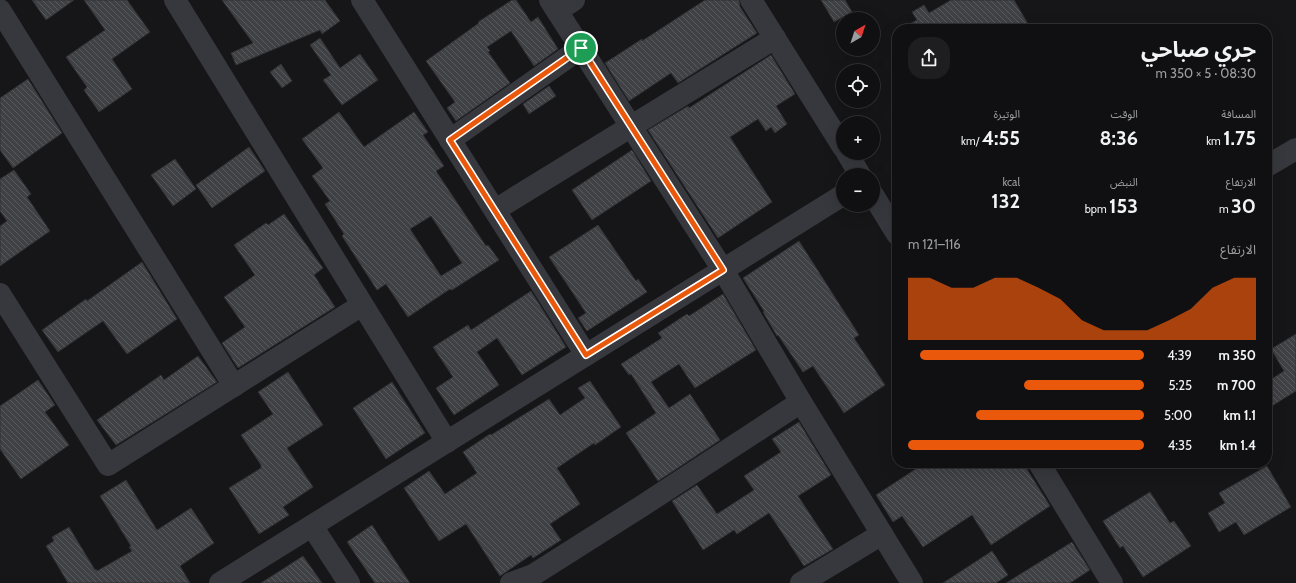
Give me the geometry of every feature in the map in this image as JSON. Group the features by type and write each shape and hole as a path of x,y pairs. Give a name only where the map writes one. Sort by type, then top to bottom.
{"street":[{"path":"175,0 447,442"},
{"path":"362,0 586,355"},
{"path":"751,0 836,136"},
{"path":"561,4 581,48 723,270 801,402 912,583"},
{"path":"0,10 234,386"},
{"path":"495,210 775,38"},
{"path":"450,140 581,48"},
{"path":"1272,163 1296,149"},
{"path":"220,583 836,199"},
{"path":"880,206 892,226"},
{"path":"0,294 108,465 362,305"},
{"path":"511,583 533,575 649,502 801,402"},
{"path":"1042,468 1105,580"},
{"path":"312,526 349,583"},
{"path":"801,583 882,534"}],"building":[{"path":"32,0 74,0 46,20"},
{"path":"84,0 127,0 150,32 112,59 132,89 99,112 84,90 87,87 66,57 105,30"},
{"path":"222,0 325,0 340,21 322,34 320,30 236,65 231,53 253,43"},
{"path":"512,0 516,0 531,22 538,17 558,49 534,66 511,31 487,47 490,51 488,52 510,83 456,121 447,108 455,102 426,61 479,23 478,22"},
{"path":"705,0 739,0 740,7 757,33 678,83 671,73 629,101 605,63"},
{"path":"821,0 845,0 852,12 836,12 836,21 834,22"},
{"path":"951,0 1014,0 1028,24 909,24 917,20 912,12 924,5 929,13"},
{"path":"320,38 340,68 360,54 378,80 342,105 323,80 331,75 310,45"},
{"path":"771,55 795,94 776,106 787,124 775,133 771,127 766,131 758,119 730,137 772,202 718,238 648,130 688,106 689,108"},
{"path":"281,64 292,81 282,88 270,72"},
{"path":"28,79 62,133 13,168 0,150 0,98"},
{"path":"549,86 556,96 529,114 523,104"},
{"path":"339,112 364,147 414,112 428,132 423,135 444,166 436,171 486,246 488,245 499,260 452,290 450,289 408,317 386,284 377,290 342,236 344,234 325,204 330,201 312,176 323,168 302,139","holes":["431,216 462,263 441,276 410,229"]},
{"path":"249,147 265,171 212,208 196,185"},
{"path":"632,150 651,181 592,220 572,190"},
{"path":"175,159 196,189 173,206 151,175"},
{"path":"14,170 31,194 27,197 50,231 0,266 0,226 7,221 0,211 0,179"},
{"path":"284,214 323,268 314,275 335,307 238,368 222,343 245,327 224,297 255,275 234,245 266,223 268,225"},
{"path":"598,225 636,281 638,279 647,292 587,331 578,318 586,313 549,257"},
{"path":"799,241 859,335 854,338 885,385 844,413 813,366 803,372 778,335 777,336 763,312 764,311 743,278"},
{"path":"142,262 177,319 127,354 103,321 58,352 42,330 86,299 87,301"},
{"path":"531,291 566,347 522,375 497,338 477,352 499,385 454,415 436,388 453,377 433,347 468,325 471,330"},
{"path":"723,294 756,350 695,388 679,364 651,382 669,408 690,394 720,440 658,481 626,433 656,413 631,374 629,375 621,364 662,338 658,333 687,314 689,316"},
{"path":"1296,334 1296,391 1272,406 1272,379 1284,371 1272,348"},
{"path":"198,356 217,382 116,445 97,420 161,375 164,380"},
{"path":"288,372 323,425 287,448 313,487 283,507 289,515 259,534 229,488 261,468 261,465 241,435 273,414 258,392"},
{"path":"38,380 55,405 45,412 69,445 21,479 0,449 0,406"},
{"path":"590,381 621,427 557,468 580,504 550,524 561,540 533,558 531,555 500,576 466,524 439,541 404,488 429,471 445,494 477,473 463,452 549,399 560,415 585,398 578,388"},
{"path":"392,382 425,433 386,459 353,408"},
{"path":"799,422 831,475 798,496 833,549 804,566 769,513 737,534 734,530 703,550 672,501 697,485 717,514 754,490 744,476 781,452 772,439"},
{"path":"917,468 1026,468 1050,506 991,545 972,515 923,547 902,516 893,522 876,495"},
{"path":"1263,468 1268,468 1291,507 1244,535 1236,522 1219,532 1208,513 1225,503 1219,493"},
{"path":"126,480 157,530 191,508 214,543 180,566 190,583 68,583 46,546 54,541 52,537 69,527 97,571 132,551 129,547 131,546 100,496"},
{"path":"1150,492 1170,523 1174,521 1191,546 1143,577 1123,546 1120,548 1103,521"},
{"path":"372,525 410,583 375,583 347,542"},
{"path":"1072,542 1090,570 1070,583 1006,583"},
{"path":"992,551 1008,575 996,583 943,583"},
{"path":"303,556 322,583 261,583"}],"route":[{"path":"581,48 723,270 586,355 450,140 581,48"}]}
